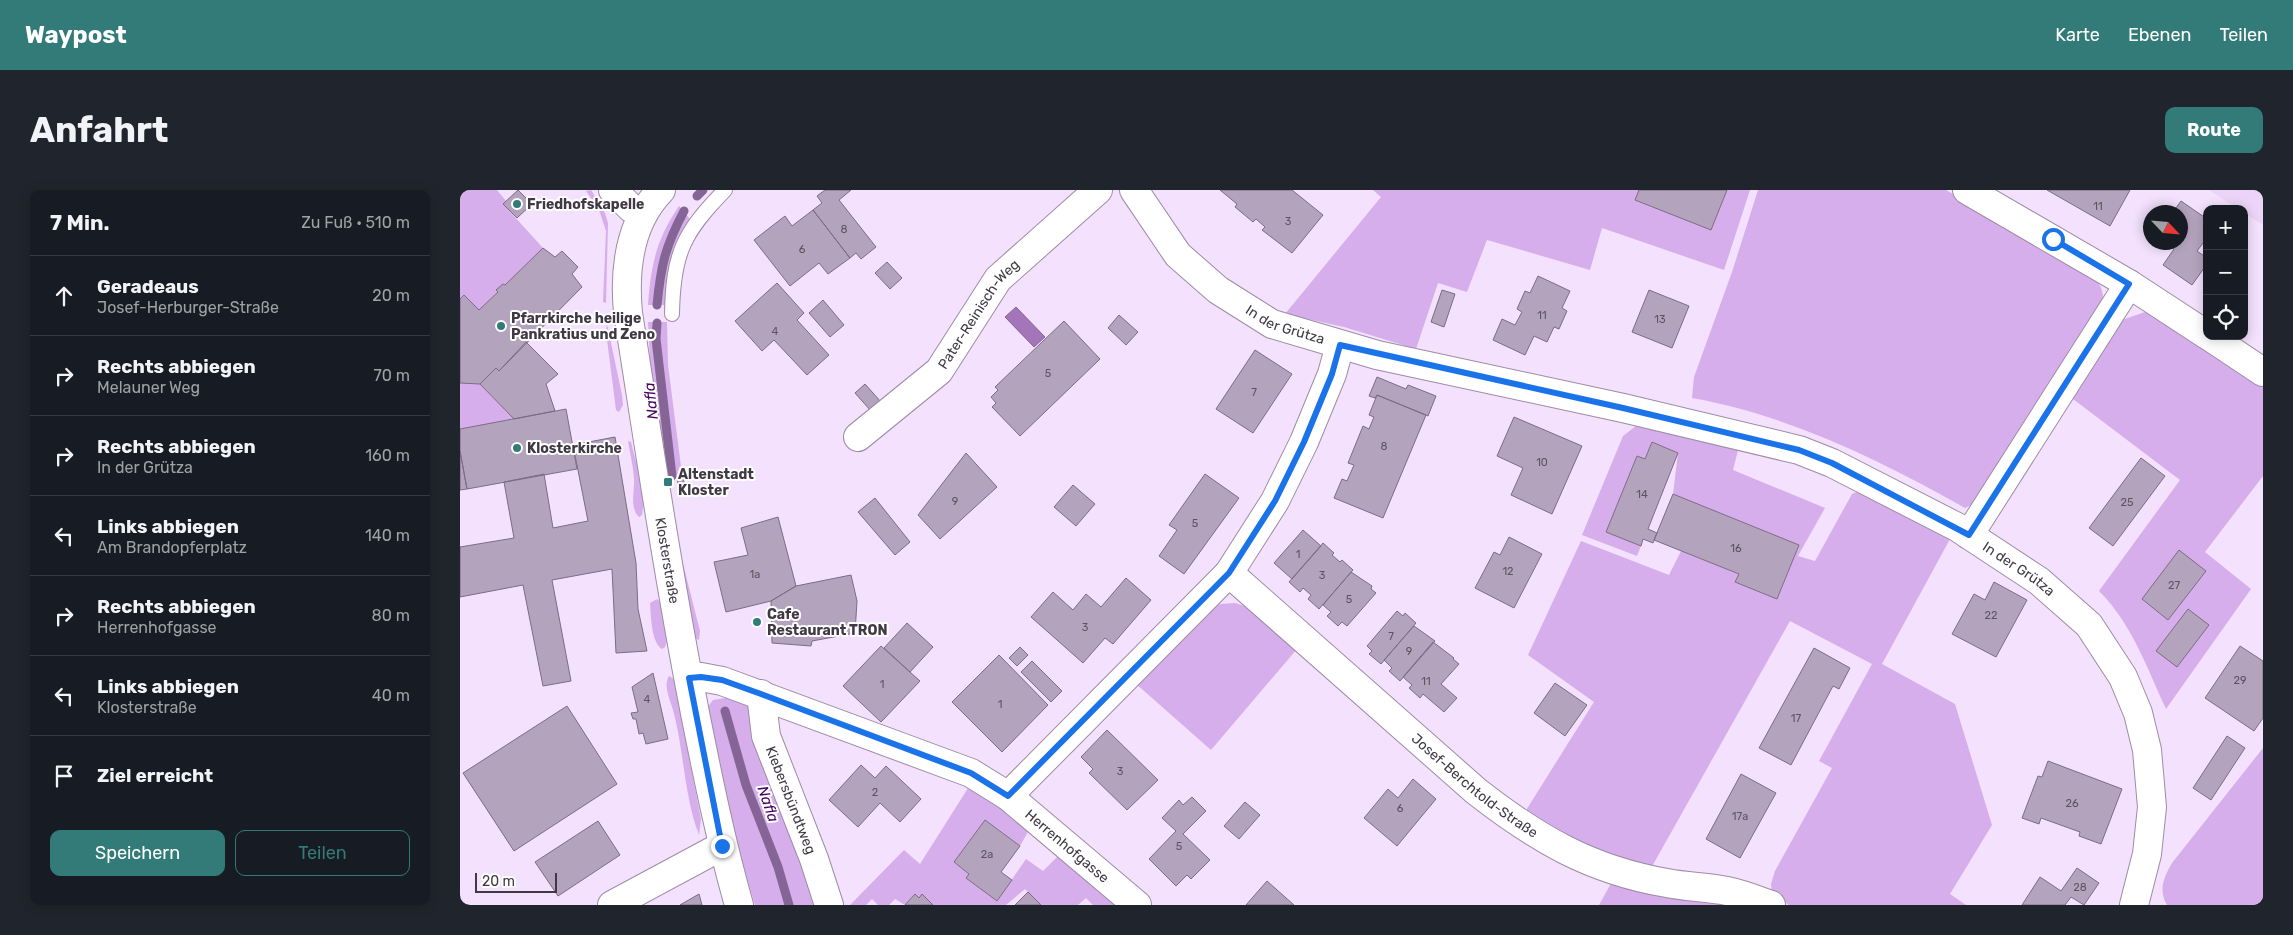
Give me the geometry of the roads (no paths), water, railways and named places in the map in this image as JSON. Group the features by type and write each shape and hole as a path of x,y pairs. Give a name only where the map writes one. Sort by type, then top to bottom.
{"street":[{"path":"613,190 631,208 642,214 661,190"},
{"name":"Pater-Reinisch-Weg","path":"858,437 939,371 998,280 1098,190"},
{"name":"In der Grütza","path":"1134,190 1178,255 1218,290 1272,324 1340,345 1623,408 1799,450 1839,467 1969,535 2039,581 2066,602 2089,625 2123,677 2138,713 2145,741 2152,807 2148,854 2134,905"},
{"path":"1967,190 2129,284 2203,333"},
{"name":"Klosterstraße","path":"642,214 628,263 626,289 628,313 660,518 689,678 722,846 739,905"},
{"path":"1969,535 2129,284"},
{"path":"2214,340 2263,372"},
{"path":"1008,796 1229,573 1275,501 1288,476 1332,374 1340,345"},
{"name":"Josef-Berchtold-Straße","path":"1229,573 1476,791 1517,824 1540,838 1575,855 1618,871 1666,883 1728,891 1771,905"},
{"name":"Herrenhofgasse","path":"689,678 701,677 722,680 959,768 978,777 1008,796 1137,905"},
{"name":"Kiebersbündtweg","path":"761,694 766,736 814,860 829,905"},
{"path":"612,905 722,846"}],"lane":[{"path":"672,314 674,276 680,252 695,222 725,190"}],"waterway":[{"name":"Nafla","path":"697,196 703,190"},
{"name":"Nafla","path":"657,305 665,256 672,235 684,211"},
{"name":"Nafla","path":"657,323 656,339 672,476"},
{"name":"Nafla","path":"725,711 746,785 778,867 789,905"}],"place":[{"name":"Friedhofskapelle","path":"517,204"},
{"name":"Pfarrkirche heilige Pankratius und Zeno","path":"501,326"},
{"name":"Klosterkirche","path":"517,448"},
{"name":"Altenstadt Kloster","path":"668,482"},
{"name":"Cafe Restaurant TRON","path":"757,622"}]}
